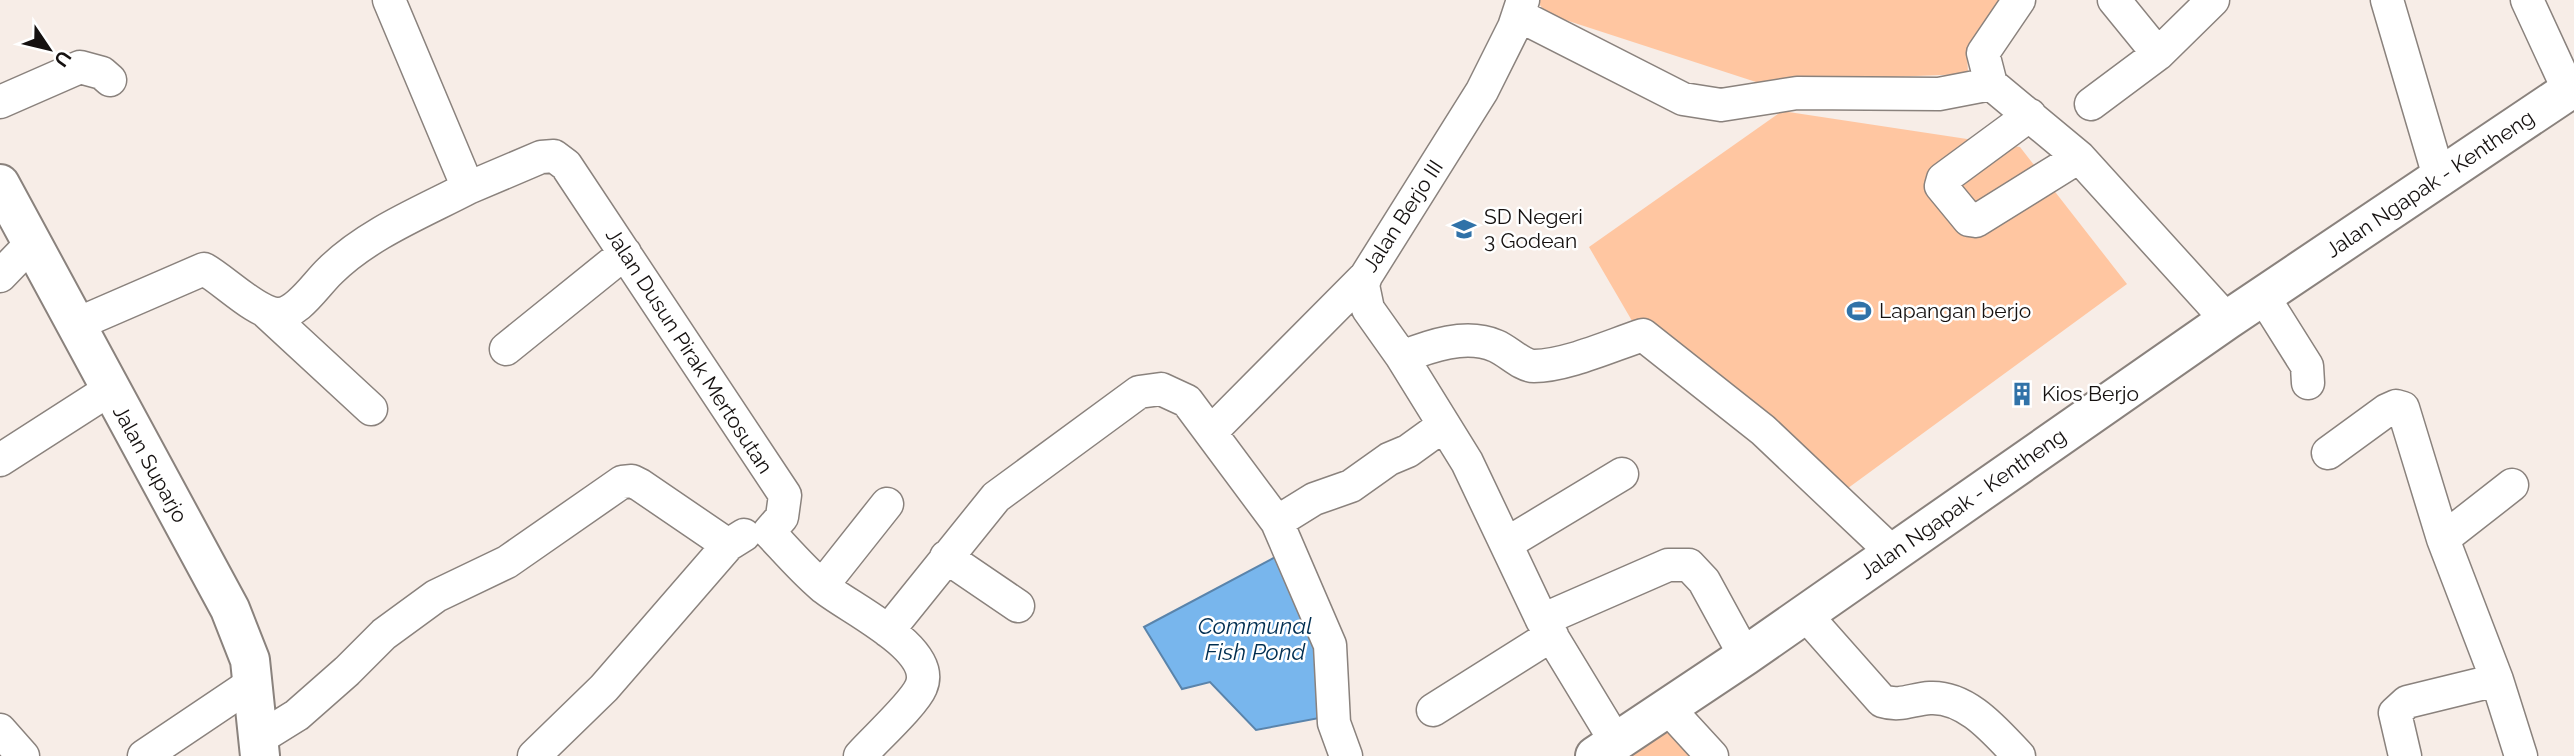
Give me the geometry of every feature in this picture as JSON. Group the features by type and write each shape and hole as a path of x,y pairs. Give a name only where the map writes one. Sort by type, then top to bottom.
{"main road":[{"name":"Jalan Ngapak - Kentheng","path":"1606,749 1745,656 2227,320 2440,180 2571,89"},
{"name":"Jalan Suparjo","path":"0,184 77,324 109,390 230,609 250,660 260,747"}],"street":[{"path":"265,311 279,314 289,311 331,269 357,249 468,188 390,0"},
{"path":"2019,0 1983,53 1991,84 2080,157 2227,320"},
{"path":"2113,0 2158,54"},
{"path":"2091,104 2158,54 2213,0"},
{"path":"2387,0 2440,180"},
{"path":"2527,0 2571,89"},
{"path":"1520,8 1683,99 1707,104 1721,105 1797,93 1939,94 1991,84"},
{"name":"Jalan Berjo III","path":"1212,431 1366,276 1482,90 1520,8"},
{"path":"0,102 80,66 102,73 110,80"},
{"path":"2030,115 1943,179 1941,186 1969,220 1976,221 2080,157"},
{"name":"Jalan Dusun Pirak Mertosutan","path":"468,188 541,157 554,156 566,165 785,495 782,517 769,532"},
{"path":"0,276 31,244"},
{"path":"506,349 625,253"},
{"path":"77,324 204,269 265,311 371,409"},
{"path":"1366,276 1363,285 1368,309 1402,357 1466,463 1606,749"},
{"path":"2263,296 2307,366 2308,383"},
{"path":"1402,357 1435,344 1468,341 1494,345 1532,366 1552,364 1643,335 1763,430 1893,553"},
{"path":"887,631 996,497 1139,392 1161,389 1187,401 1212,431 1277,522 1330,645 1334,723 1346,756"},
{"path":"0,460 109,390"},
{"path":"2328,453 2387,410 2396,406 2403,408 2442,539 2497,680 2521,756"},
{"path":"1277,522 1314,499 1351,486 1444,425"},
{"path":"1506,544 1622,474"},
{"path":"260,747 348,671 384,634 436,596 508,562 622,482 632,481 640,485 728,545"},
{"path":"2442,539 2512,485"},
{"path":"822,586 887,504"},
{"path":"534,756 604,688 728,545 745,534 769,532 822,586 887,631 919,659 924,673 921,688 860,756"},
{"path":"946,557 1018,606"},
{"path":"1433,710 1547,627 1668,565 1689,565 1704,581 1745,656"},
{"path":"1805,614 1882,701 1895,705 1931,698 1964,705 2019,756"},
{"path":"2405,756 2395,713 2407,702 2497,680"},
{"path":"144,756 254,682"},
{"path":"1667,707 1712,756"},
{"path":"0,730 23,756"}],"shaded area":[{"path":"1536,0 2006,0 1967,52 1968,74 1756,82 1547,14"},
{"name":"Lapangan berjo","path":"1782,111 2020,147 2127,284 1829,502 1642,338 1589,247"},
{"path":"1667,707 1712,756 1597,756"}],"water":[{"name":"Communal Fish Pond","path":"1283,553 1326,645 1330,716 1256,730 1210,682 1182,689 1144,627"}],"place":[{"name":"SD Negeri 3 Godean","path":"1464,229"},
{"name":"Lapangan berjo","path":"1859,311"},
{"name":"Kios Berjo","path":"2022,394"}]}
